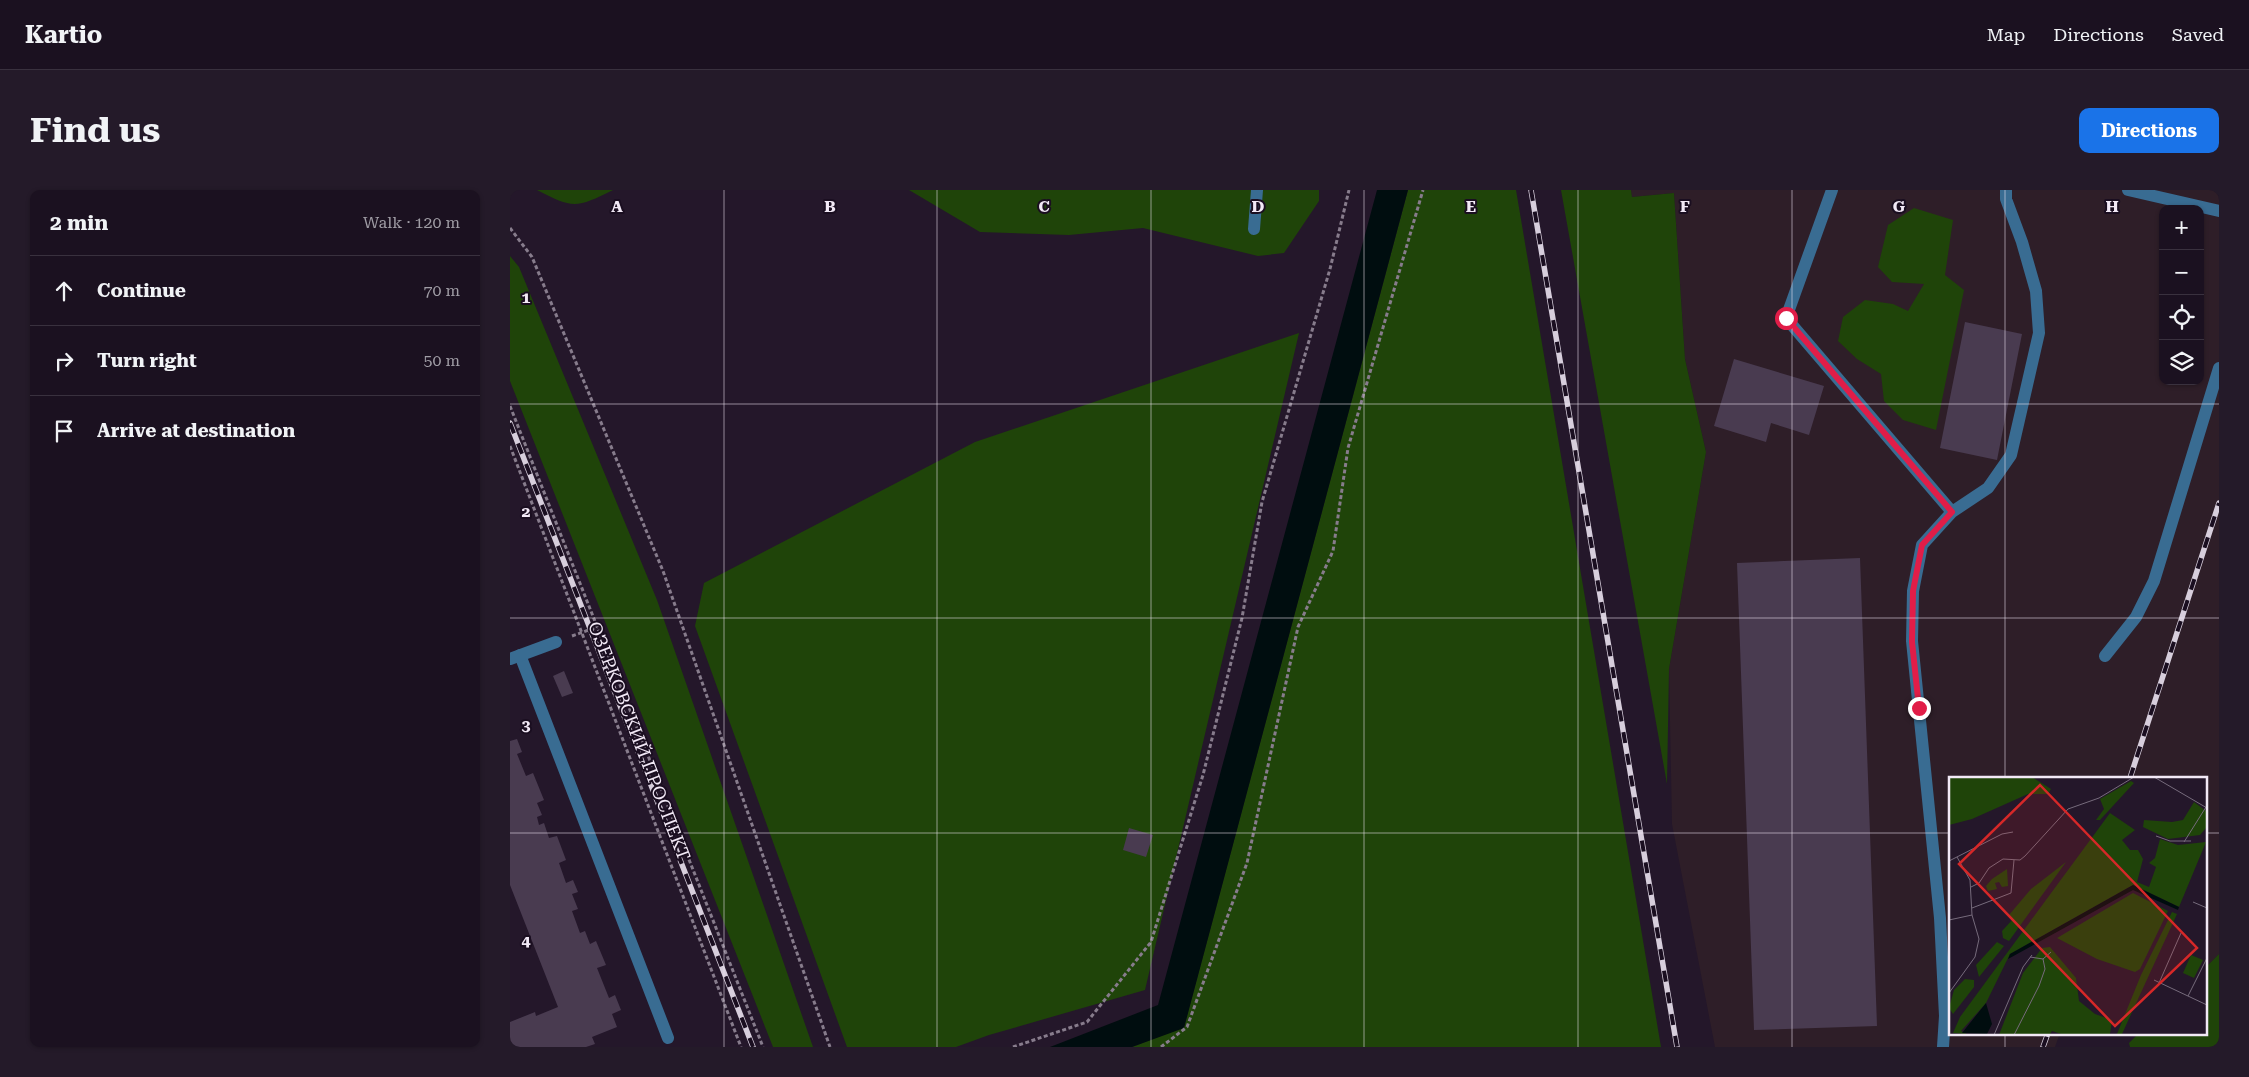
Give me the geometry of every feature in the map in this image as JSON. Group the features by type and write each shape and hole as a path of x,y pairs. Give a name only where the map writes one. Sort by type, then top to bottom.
{"street":[{"path":"1254,229 1257,190"},
{"path":"1832,190 1786,318 1952,512"},
{"path":"1943,1047 1944,1016 1940,918 1912,642 1913,591 1922,545 1952,512 1988,488 2010,455 2039,333 2036,291 2022,242 2006,199 2006,190"},
{"path":"2128,190 2219,211"},
{"path":"2104,656 2136,617 2154,581 2219,368"},
{"path":"556,642 515,657 668,1038"}],"path":[{"path":"1013,1047 1087,1022 1151,942 1202,775 1242,618 1262,502 1330,269 1349,190"},
{"path":"1161,1047 1187,1027 1247,863 1298,627 1333,551 1348,448 1423,190"},
{"path":"510,228 532,257 663,571 830,1047"},
{"path":"510,406 763,1047"},
{"name":"ОЗЕРКОВСКИЙ ПРОСПЕКТ","path":"510,446 741,1047"},
{"path":"556,642 597,627"}],"shaded area":[{"path":"1377,190 1408,190 1184,1028 1132,1047 1050,1047 1158,1005"},
{"path":"1631,190 2219,190 2219,954 2206,967 2206,777 1949,777 1949,1034 2060,1034 2055,1047 1715,1047 1672,824 1669,669 1706,452 1685,359 1674,193 1632,197"}],"green space":[{"path":"537,190 613,190 583,203 575,204 559,201"},
{"path":"909,190 1319,190 1319,201 1284,253 1258,256 1143,228 1069,235 980,232"},
{"path":"1408,190 1516,190 1661,1047 1132,1047 1184,1027"},
{"path":"1561,190 1631,190 1632,197 1674,193 1685,359 1706,452 1669,669 1667,784"},
{"path":"1914,208 1953,220 1945,275 1964,290 1936,430 1903,420 1884,401 1881,374 1857,359 1838,341 1843,317 1865,300 1893,304 1908,311 1924,284 1892,282 1878,267 1888,225"},
{"path":"510,256 519,267 657,600 813,1047 773,1047 510,381"},
{"path":"1299,333 1145,990 989,1035 956,1047 847,1047 695,626 704,583 975,442"},
{"path":"2219,954 2219,1047 2130,1047 2129,1043 2138,1034 2206,1034 2206,967"}],"building":[{"path":"1965,322 2022,334 1997,460 1940,448"},
{"path":"1734,359 1824,386 1809,435 1771,423 1766,442 1714,426"},
{"path":"1860,558 1877,1026 1754,1030 1737,563"},
{"path":"564,671 573,693 562,697 553,676"},
{"path":"517,739 522,752 517,754 526,776 533,773 544,800 537,803 542,815 537,817 539,825 544,823 549,838 557,836 566,860 559,863 566,883 573,880 578,892 572,894 578,909 572,911 580,933 585,931 590,944 596,941 606,965 597,968 609,998 615,995 621,1010 612,1014 617,1027 592,1037 595,1044 586,1047 510,1047 510,1022 535,1012 536,1016 558,1007 510,885 510,741"},
{"path":"1129,828 1153,835 1146,857 1123,850"}],"railway":[{"path":"1531,190 1677,1047"},
{"path":"510,423 753,1047"},
{"path":"2130,777 2219,503"},
{"path":"2043,1047 2048,1034"}],"route":[{"path":"1786,318 1952,512 1922,545 1913,591 1912,642 1919,708"}]}
